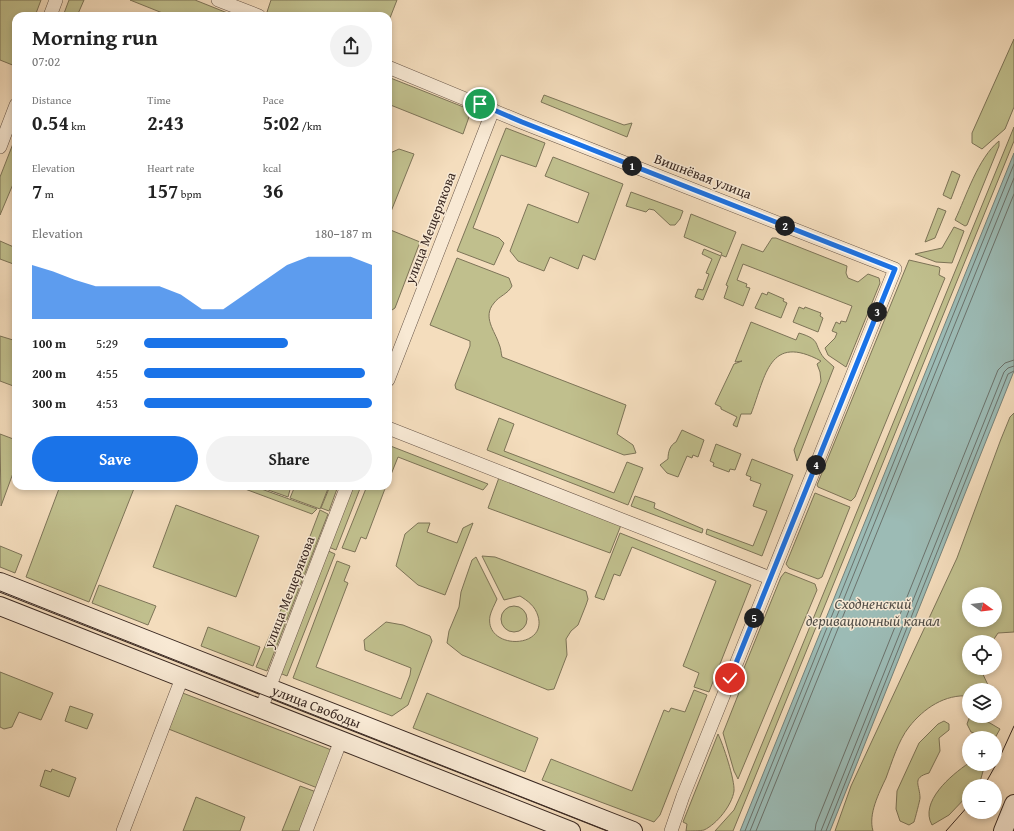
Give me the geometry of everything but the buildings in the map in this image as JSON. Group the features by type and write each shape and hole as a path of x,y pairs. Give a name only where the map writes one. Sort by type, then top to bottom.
{"main road":[{"name":"улица Свободы","path":"0,582 633,831"},
{"name":"улица Свободы","path":"0,606 571,831"},
{"path":"1003,831 1014,804"}],"street":[{"path":"52,12 56,0"},
{"path":"218,0 249,12"},
{"name":"Вишнёвая улица","path":"392,69 895,269 770,578"},
{"name":"улица Мещерякова","path":"392,370 493,110"},
{"path":"0,147 12,116"},
{"path":"392,430 770,578 681,802 671,831"},
{"name":"улица Мещерякова","path":"261,709 345,490"},
{"path":"123,831 182,678"},
{"path":"306,831 341,740"}],"shaded area":[{"path":"0,0 41,0 36,12 12,12 12,65 0,60"},
{"path":"69,0 84,0 79,12 64,12"},
{"path":"130,0 195,0 225,12 160,12"},
{"path":"271,0 397,0 392,13 267,12"},
{"path":"1014,39 1014,107 1005,129 982,149 972,143 972,133"},
{"path":"392,79 466,108 470,114 463,134 392,106"},
{"path":"544,95 624,125 632,123 627,137 541,102"},
{"path":"1014,127 1014,141 733,831 715,831 734,810 744,788"},
{"path":"506,128 545,143 536,167 501,155 473,228 499,238 504,243 494,265 457,251"},
{"path":"999,141 999,146 967,225 965,226 955,220 979,167 985,157"},
{"path":"12,146 12,186 0,215 0,177"},
{"path":"399,149 414,154 392,209 392,152"},
{"path":"553,157 623,184 595,260 583,255 578,269 550,257 544,271 518,261 510,251 528,204 578,223 589,193 545,176"},
{"path":"952,171 960,175 951,199 943,195"},
{"path":"631,192 683,211 680,219 675,225 670,225 654,210 649,209 646,212 626,206"},
{"path":"938,208 946,211 935,238 925,242"},
{"path":"691,214 736,232 726,257 721,255 722,253 684,237"},
{"path":"954,227 964,231 952,263 936,262 915,254 942,248"},
{"path":"392,231 420,242 395,308 392,310"},
{"path":"772,238 776,238 847,266 846,273 848,278 858,282 868,274 879,278 880,283 846,367 828,355 825,348 835,338 837,333 832,331 836,322 840,324 841,321 846,322 852,306 743,264 737,280 747,284 746,287 750,288 743,306 724,298 728,286 726,285 742,244 763,252"},
{"path":"0,241 12,246 12,264 0,259"},
{"path":"704,249 721,256 703,300 695,297 698,289 703,290 709,274 706,273 712,259 702,254"},
{"path":"457,258 509,278 512,286 494,303 489,313 490,324 500,346 502,357 626,405 617,434 633,445 636,453 624,455 456,389 455,385 470,346 470,341 430,325"},
{"path":"909,260 939,267 939,275 945,278 855,497 851,501 818,487 817,485"},
{"path":"768,292 784,299 783,301 787,303 781,318 755,308 762,293 767,295"},
{"path":"799,307 804,309 805,307 821,313 820,316 823,318 818,332 793,322"},
{"path":"751,322 796,340 799,333 811,338 816,343 824,358 834,367 797,461 794,450 821,381 817,364 821,361 804,354 790,352 780,355 772,362 766,373 751,414 741,414 737,427 733,425 737,417 721,409 721,407 715,404 734,364 742,361 735,362"},
{"path":"0,336 12,340 12,386 0,381"},
{"path":"1014,413 1014,632 998,633 997,635 962,635 962,675 983,675 987,683 962,683 962,696 943,700 928,708 909,727 896,752 875,804 872,818 873,831 835,831 851,786 957,558 1010,417"},
{"path":"499,418 514,424 504,451 614,493 627,462 643,468 628,505 487,450"},
{"path":"682,430 704,440 698,457 693,455 692,458 687,456 678,477 667,473 660,465 668,459 670,449 676,442"},
{"path":"0,434 12,438 12,476 1,506"},
{"path":"716,444 741,454 735,470 730,469 729,472 713,466 714,463 710,461"},
{"path":"392,447 488,484 483,490 398,457 392,472"},
{"path":"752,459 793,475 762,556 706,534 707,529 753,546 767,511 753,506 761,484 750,480 751,477 746,475"},
{"path":"501,472 623,520 610,553 488,508"},
{"path":"59,490 133,490 89,602 26,577"},
{"path":"248,490 264,490 317,509 312,514"},
{"path":"268,490 290,490 288,497"},
{"path":"293,490 327,490 320,509 290,498"},
{"path":"328,490 337,490 329,511 321,508"},
{"path":"347,490 359,490 336,550 326,546"},
{"path":"365,490 384,490 366,539 361,537 355,552 342,548"},
{"path":"815,493 850,507 822,577 818,579 789,568 786,564"},
{"path":"635,496 655,503 654,508 703,529 702,533 631,506"},
{"path":"176,505 259,536 236,597 153,567"},
{"path":"320,510 328,514 267,671 256,667 290,589"},
{"path":"418,523 430,523 427,532 457,543 463,528 473,523 445,595 418,585 396,566 405,534"},
{"path":"620,533 751,585 709,692 694,687 699,673 683,666 716,581 632,547 620,576 614,574 604,600 595,597"},
{"path":"0,546 22,555 15,573 0,567"},
{"path":"324,549 335,554 287,676 277,672"},
{"path":"482,556 495,557 586,591 588,599 578,625 571,631 566,639 567,655 554,689 548,690 462,655 447,643 449,631 459,607 461,592 472,560 476,557 497,599 490,616 491,627 496,635 505,640 516,642 526,640 534,635 539,627 537,612 528,602 520,596 504,600"},
{"path":"337,561 350,566 344,581 348,583 316,667 401,699 411,668 365,650 364,640 386,622 403,625 430,636 432,641 408,705 392,716 293,678"},
{"path":"785,572 815,584 817,590 738,779 734,771 723,733 746,675 742,673 781,577"},
{"path":"99,585 156,606 148,625 92,603"},
{"path":"514,606 524,609 527,619 524,629 514,632 504,629 501,619 504,609"},
{"path":"208,627 260,647 253,666 201,646"},
{"path":"0,672 53,693 41,720 19,712 12,727 4,729 0,727"},
{"path":"694,690 707,695 660,815 654,822 542,780 551,759 632,791 664,710 669,712 671,708 685,712"},
{"path":"180,692 334,751 320,789 166,728"},
{"path":"427,693 538,738 525,772 413,728"},
{"path":"70,706 93,714 87,729 65,721"},
{"path":"944,721 949,724 949,730 939,738 940,751 929,773 923,775 918,780 920,799 914,822 909,825 900,821 896,809 897,791 919,743 938,724"},
{"path":"990,723 1000,729 999,731 970,731 967,724"},
{"path":"718,734 726,754 733,779 733,796 723,814 709,827 704,830 686,831 687,824 683,822"},
{"path":"52,769 76,778 69,797 40,786 45,770 51,772"},
{"path":"962,769 962,771 983,771 981,779 962,779 962,801 949,815 932,825 929,816 933,798 954,775"},
{"path":"300,786 319,793 304,831 282,831"},
{"path":"196,797 245,817 240,831 183,831"}],"water":[{"name":"Сходненский деривационный канал","path":"1014,153 1014,371 830,831 740,831"}],"tram line":[{"path":"0,591 608,831"},
{"path":"988,779 1014,726"},
{"path":"946,831 962,813"}],"route":[{"path":"480,104 634,167 895,269 730,678"}]}
